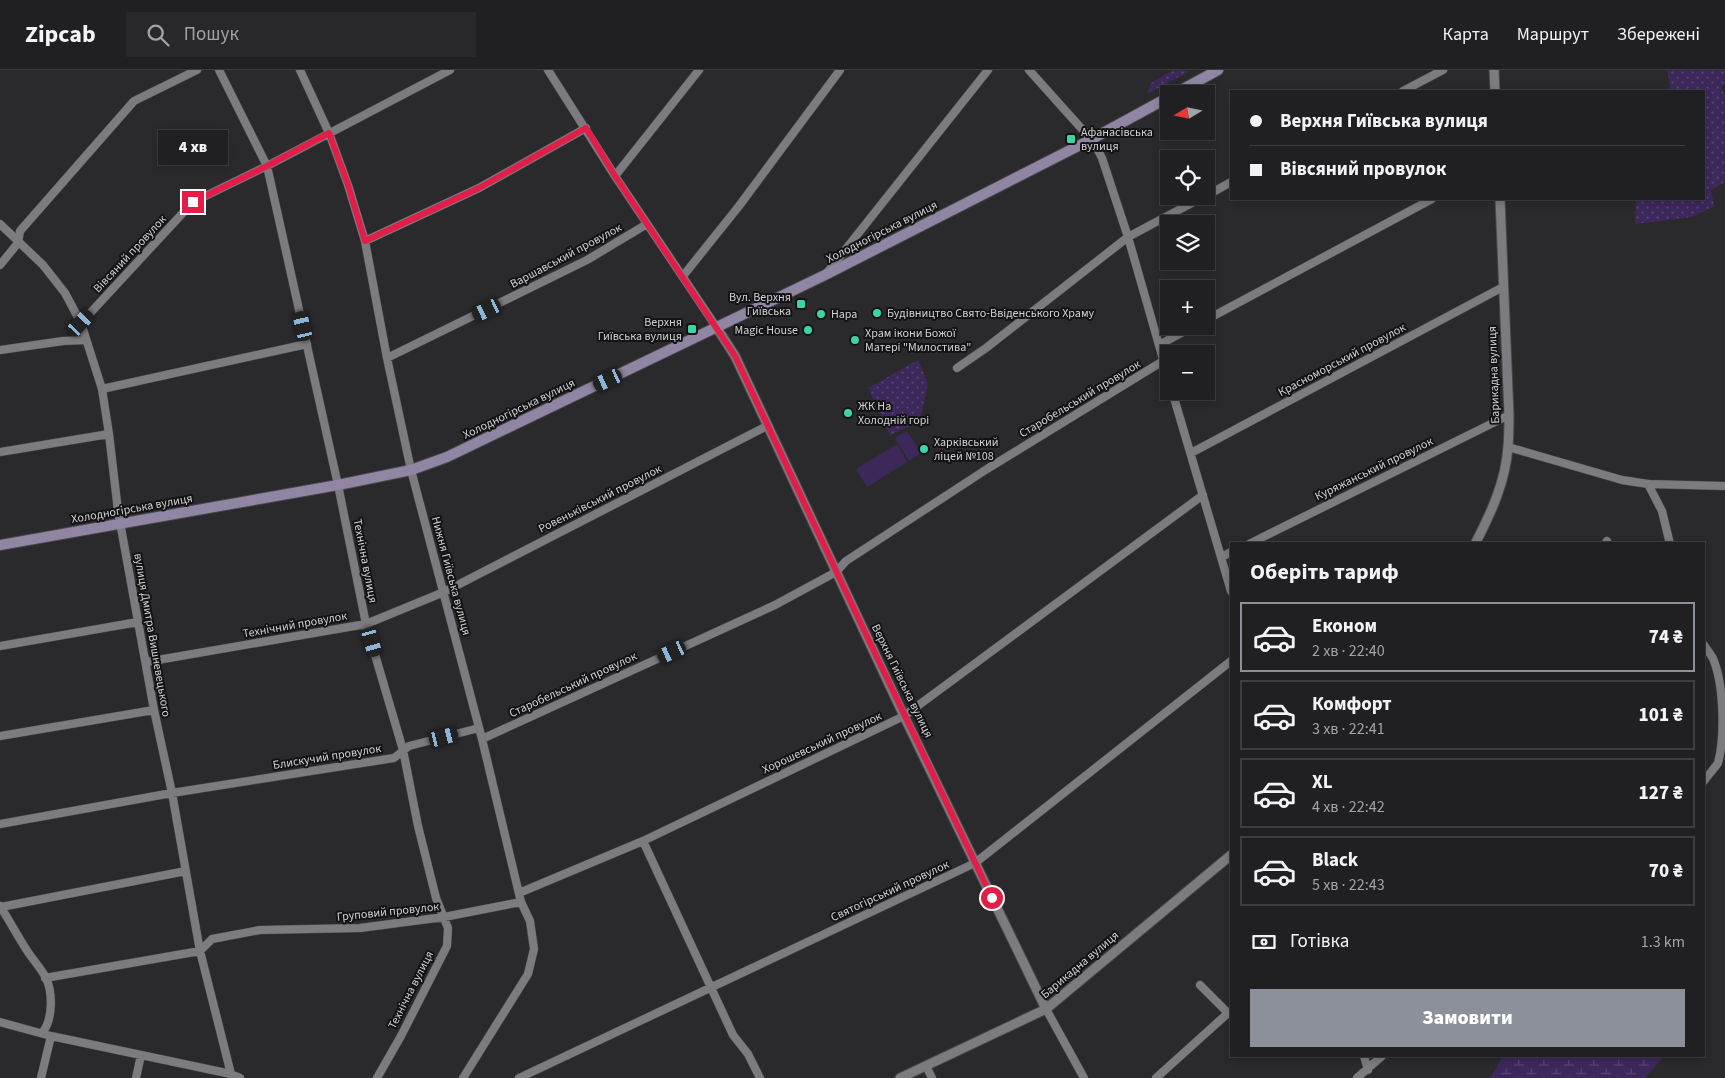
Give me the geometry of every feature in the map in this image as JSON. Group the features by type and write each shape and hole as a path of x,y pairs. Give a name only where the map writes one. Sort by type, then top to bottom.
{"main road":[{"path":"1190,85 1218,70"},
{"name":"Холодногірська вулиця","path":"0,546 338,485 411,470 447,457 825,275 1092,139 1160,102"}],"street":[{"path":"0,265 18,243 20,231 134,101 197,70"},
{"name":"Технічна вулиця","path":"219,70 267,166 338,485 366,624 403,750 418,826 436,898 448,928 446,946 401,1036 377,1078"},
{"name":"Нижня Гиївська вулиця","path":"300,70 329,133 348,185 365,241 411,470 482,739 521,902 530,921 534,949 528,974 463,1078"},
{"name":"Вівсяний провулок","path":"81,323 193,202 267,166 450,70"},
{"path":"615,176 699,70"},
{"path":"683,276 739,206 840,70"},
{"path":"825,275 988,70"},
{"path":"1029,70 1092,139 1102,158 1128,237 1160,349"},
{"path":"1405,90 1443,70"},
{"path":"1494,70 1495,90"},
{"name":"Верхня Гиївська вулиця","path":"551,71 615,176 735,356 975,863 1046,1009 1084,1078"},
{"path":"365,241 479,188 586,128"},
{"path":"1215,191 1230,183"},
{"path":"1215,315 1430,200"},
{"name":"Барикадна вулиця","path":"1476,542 1486,524 1501,486 1508,447 1509,415 1500,200"},
{"path":"957,368 986,348 1128,237 1189,205"},
{"name":"вулиця Дмитра Вишневецького","path":"0,224 43,265 65,293 81,323 102,388 118,511 154,710 172,793 200,950 231,1076"},
{"name":"Варшавський провулок","path":"387,358 586,260 647,224"},
{"name":"Красноморський провулок","path":"1191,453 1503,287"},
{"path":"1159,345 1177,335"},
{"path":"0,350 63,340 86,340"},
{"path":"102,388 307,344"},
{"name":"Старобельський провулок","path":"482,739 775,605 836,572 846,561 987,469 1160,363"},
{"path":"1175,400 1230,587"},
{"name":"Куряжанський провулок","path":"1253,542 1509,415"},
{"name":"Ровеньківський провулок","path":"444,592 767,426"},
{"path":"0,452 109,434"},
{"path":"1508,447 1622,480 1648,484 1725,486"},
{"path":"1648,484 1662,510 1670,542"},
{"name":"Хорошевський провулок","path":"519,892 643,841 904,716 1203,495"},
{"path":"1222,557 1230,553"},
{"name":"Технічний провулок","path":"146,662 366,624 444,592"},
{"path":"0,646 138,622"},
{"path":"1705,646 1714,660 1721,684 1725,742 1718,762 1705,780"},
{"name":"Святогірський провулок","path":"519,1078 975,863 1230,662"},
{"path":"0,736 154,710"},
{"name":"Блискучий провулок","path":"0,824 172,793 394,758 408,746 479,728"},
{"path":"643,841 733,1035 748,1054 760,1078"},
{"name":"Барикадна вулиця","path":"900,1078 1046,1009 1230,856"},
{"path":"42,1033 47,1025 50,1014 46,978 26,950 0,907 186,871"},
{"name":"Груповий провулок","path":"212,939 260,930 360,928 444,917 521,902"},
{"path":"46,978 200,950 212,939 197,932"},
{"path":"1156,1078 1227,1014 1200,985"},
{"path":"0,1022 51,1036 240,1078"},
{"path":"41,1078 51,1036"},
{"path":"136,1078 141,1055"},
{"path":"1364,1057 1368,1070"},
{"path":"1357,1078 1381,1057"},
{"path":"926,1066 932,1078"}],"green space":[{"path":"1174,70 1190,71 1164,85 1160,85 1160,87 1147,94 1151,83"},
{"path":"1667,70 1725,70 1725,84 1722,86 1725,98 1725,182 1711,190 1714,206 1692,217 1635,224 1636,200 1705,200 1705,90 1671,90"},
{"path":"918,360 928,383 920,421 890,435 868,388"},
{"path":"907,431 921,453 909,461 895,438"},
{"path":"897,444 907,462 867,487 856,469"},
{"path":"1502,1057 1663,1057 1645,1078 1489,1078 1498,1066"}],"place":[{"name":"Афанасівська вулиця","path":"1071,139"},
{"name":"Вул. Верхня Гиївська","path":"801,304"},
{"name":"Будівництво Свято-Ввіденського Храму","path":"877,313"},
{"name":"Нара","path":"821,314"},
{"name":"Верхня Гиївська вулиця","path":"692,329"},
{"name":"Magic House","path":"808,330"},
{"name":"Храм ікони Божої Матері \"Милостива\"","path":"855,340"},
{"name":"ЖК На Холодній горі","path":"848,413"},
{"name":"Харківський ліцей №108","path":"924,449"}],"route":[{"path":"193,202 329,133 348,185 365,241 479,188 586,128 615,176 735,356 912,733 992,898"}]}
